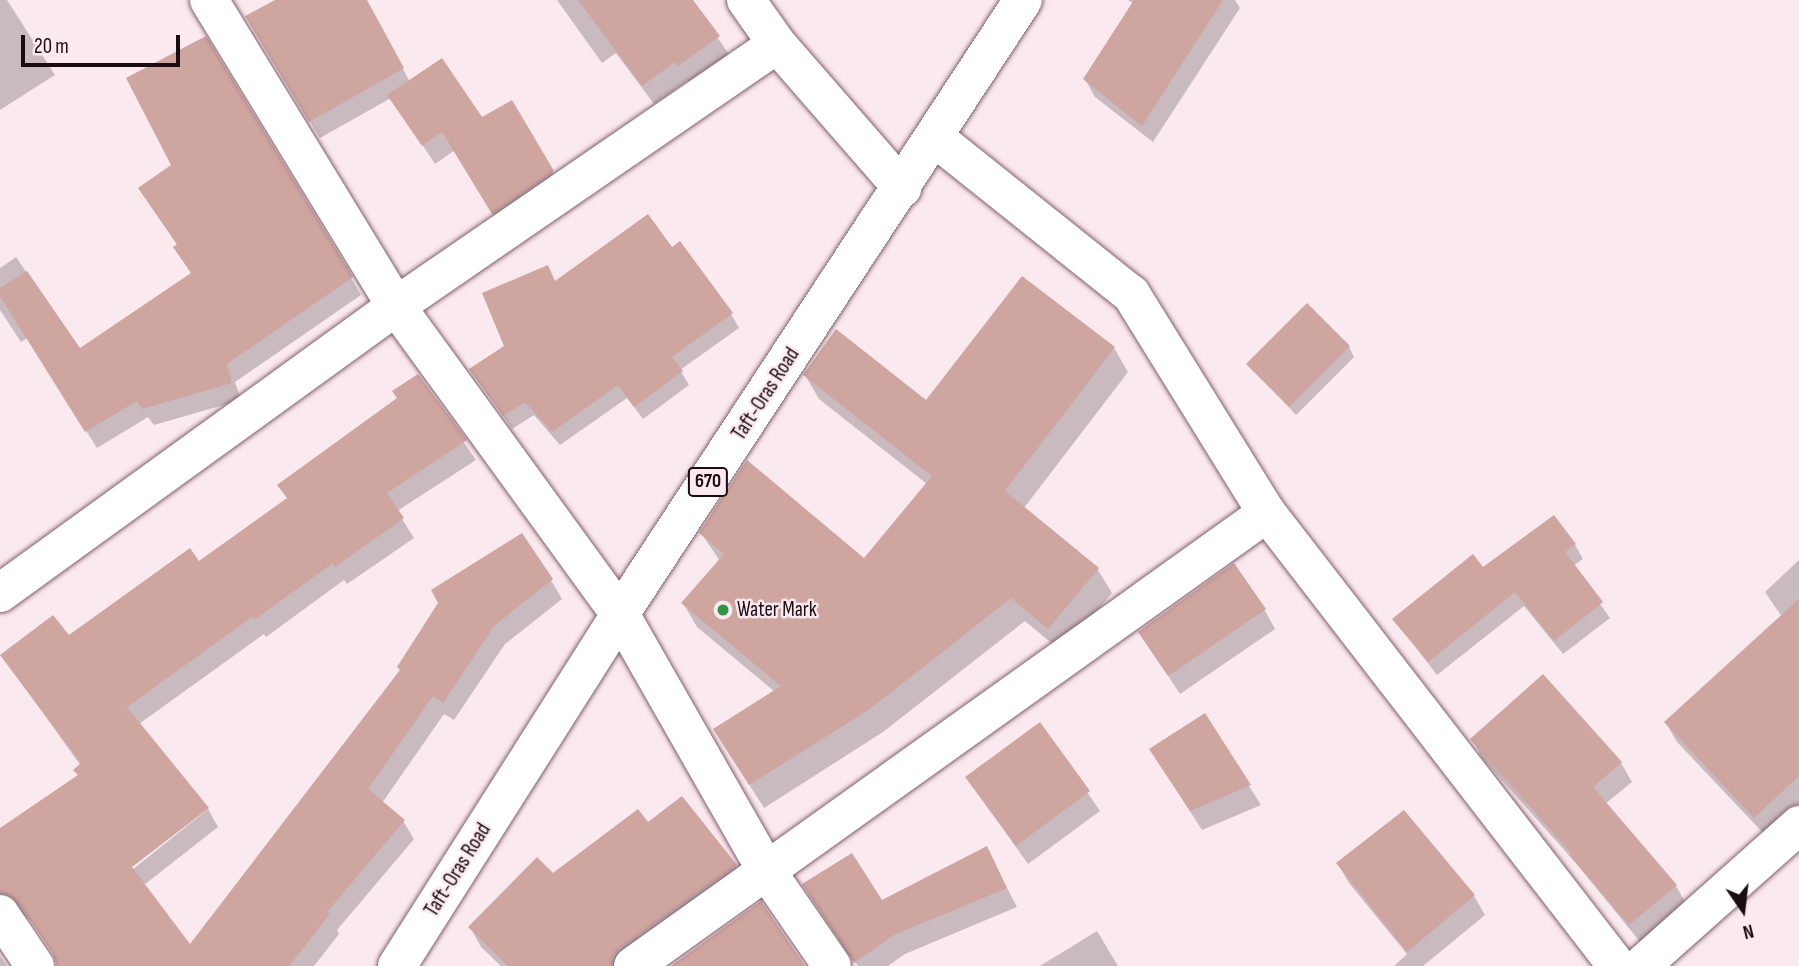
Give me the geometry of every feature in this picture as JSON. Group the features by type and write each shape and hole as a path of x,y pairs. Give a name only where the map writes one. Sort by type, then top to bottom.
{"street":[{"path":"209,0 396,306 620,614 766,870 832,966"},
{"path":"746,0 777,44 902,188"},
{"name":"Taft-Oras Road","path":"397,966 620,614 1023,0"},
{"path":"0,593 396,306 777,44"},
{"path":"934,137 1131,294 1267,513 1617,966"},
{"path":"633,966 1267,513"},
{"path":"1641,966 1799,825"},
{"path":"0,914 35,966"}],"building":[{"path":"275,0 367,0 404,68 309,122 245,16"},
{"path":"578,0 693,0 720,36 678,66 675,62 642,86"},
{"path":"1134,0 1223,0 1142,126 1083,79"},
{"path":"206,36 353,277 227,364 232,383 142,409 137,401 85,432 0,296 0,288 27,271 80,348 191,273 173,247 177,244 138,188 171,165 126,78"},
{"path":"442,58 482,117 512,100 554,171 492,214 442,132 422,146 387,95"},
{"path":"648,214 672,247 680,241 733,313 672,357 683,371 634,407 618,385 552,432 525,402 503,416 469,369 504,346 482,293 548,265 555,281"},
{"path":"1022,276 1115,347 1005,491 1099,568 1048,629 1011,598 870,709 749,785 713,729 781,686 681,603 724,554 699,533 747,460 864,558 932,476 803,375 836,329 926,400"},
{"path":"1307,303 1350,346 1289,407 1246,364"},
{"path":"418,374 467,440 387,493 404,518 335,567 333,563 254,620 252,617 127,707 209,808 132,867 190,944 400,670 397,667 438,603 431,590 522,533 553,579 494,626 443,703 433,696 368,789 405,820 327,912 330,914 289,966 57,966 53,954 18,902 10,895 0,892 0,828 78,775 73,770 81,763 0,655 53,615 69,635 190,548 199,561 287,498 277,485 397,398 392,391"},
{"path":"1554,515 1576,544 1565,552 1603,602 1554,641 1515,592 1428,662 1392,619 1473,554 1483,567"},
{"path":"1234,563 1266,609 1168,676 1138,632"},
{"path":"1799,599 1799,776 1754,818 1664,722"},
{"path":"1543,674 1622,762 1593,787 1677,885 1629,925 1569,855 1571,853 1470,739"},
{"path":"1205,713 1251,785 1190,811 1149,749"},
{"path":"1040,722 1090,791 1016,846 965,777"},
{"path":"682,796 737,865 620,948 613,956 611,966 508,966 468,927 537,857 553,873 638,809 648,822"},
{"path":"1404,810 1475,895 1407,952 1336,863"},
{"path":"987,846 1007,888 894,935 854,963 802,884 852,853 882,900"},
{"path":"761,901 805,966 671,966"}],"place":[{"name":"Water Mark","path":"723,610"}]}
